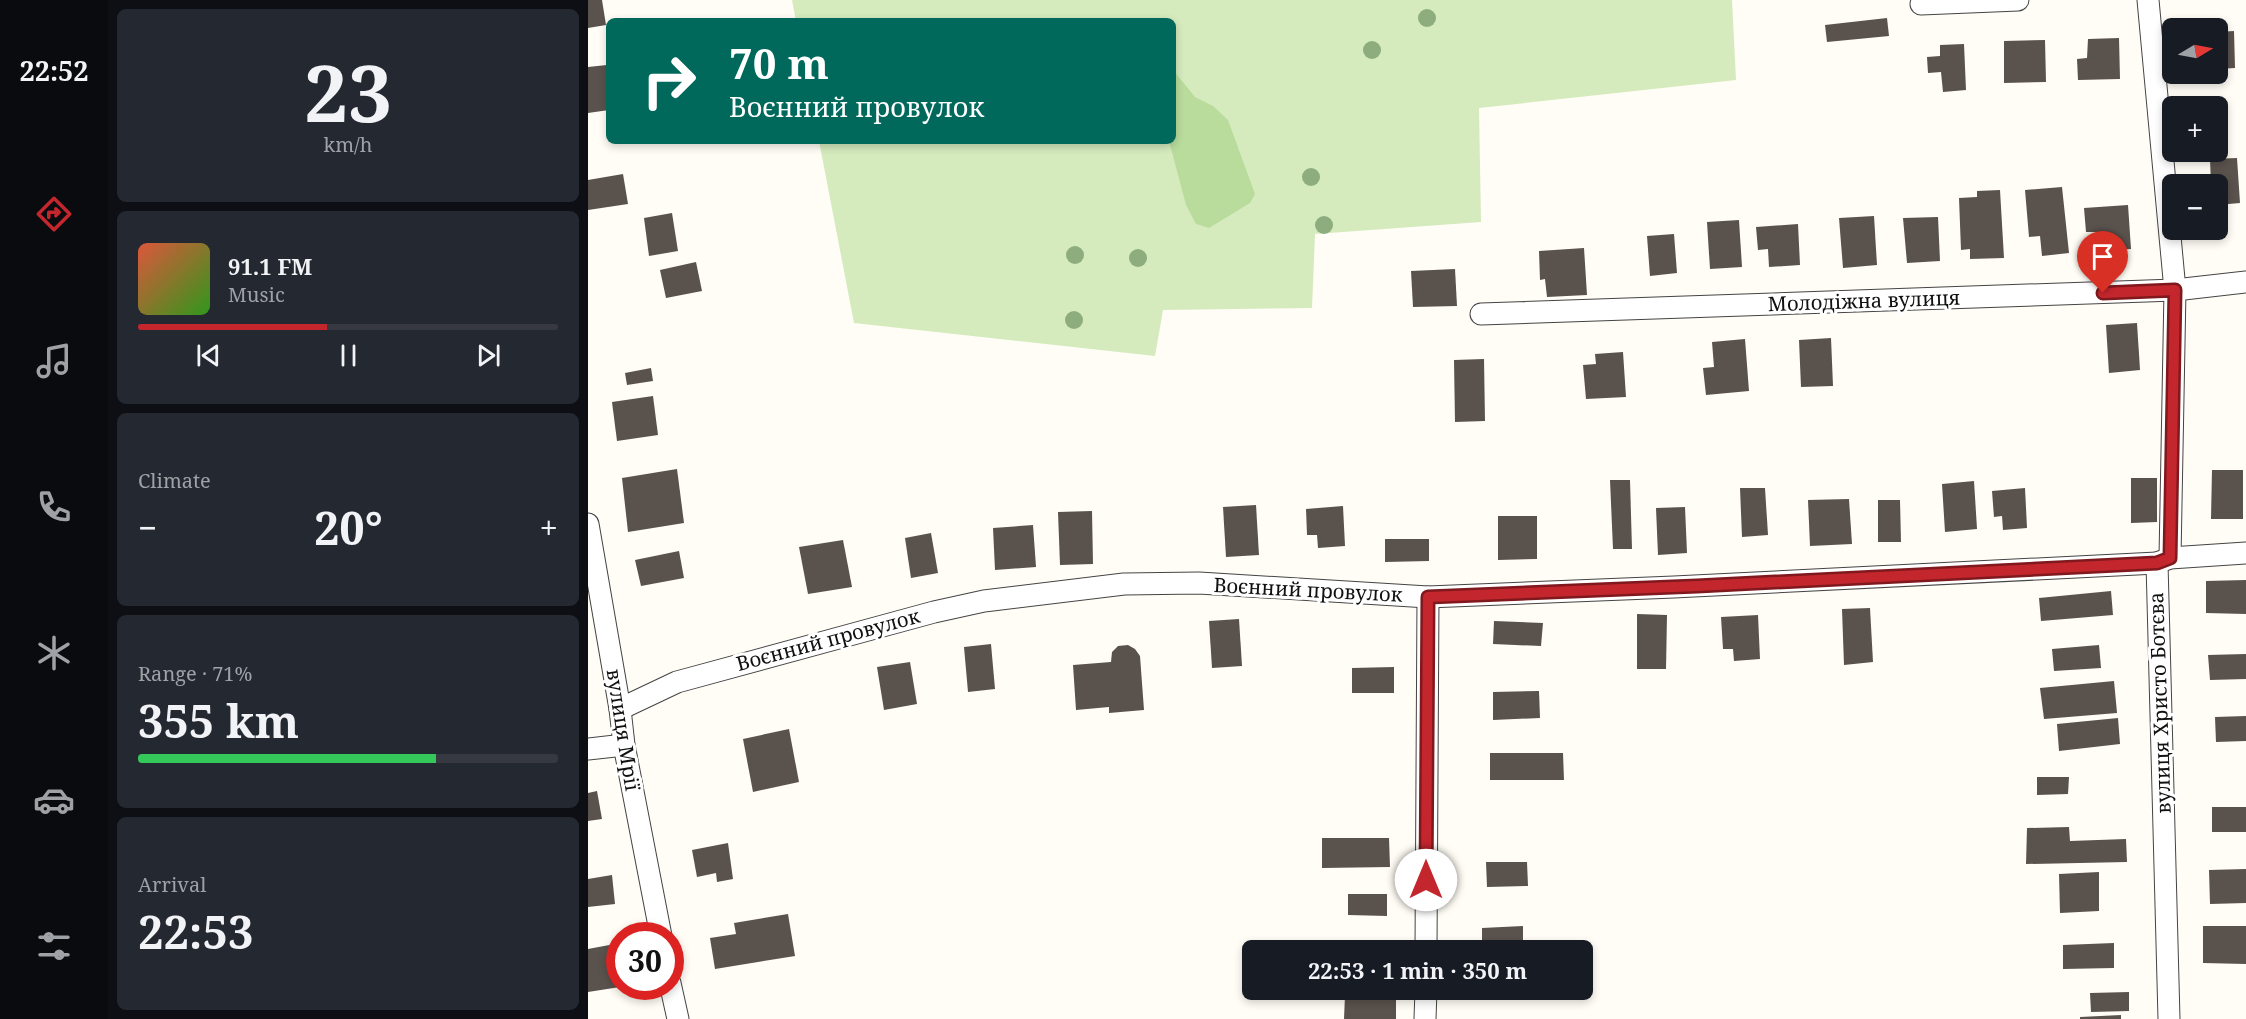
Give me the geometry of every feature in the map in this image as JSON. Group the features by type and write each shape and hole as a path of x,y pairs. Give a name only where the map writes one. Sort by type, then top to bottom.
{"street":[{"path":"1921,4 2018,0"},
{"name":"вулиця Христо Ботєва","path":"2148,0 2175,290 2163,560 2169,1019"},
{"name":"Молодіжна вулиця","path":"1481,314 2175,290 2246,282"},
{"name":"вулиця Мрії","path":"588,524 620,709 624,746 658,922"},
{"name":"Воєнний провулок","path":"620,709 677,682 872,627 984,601 1124,584 1199,583 1428,597 1674,587 2163,560 2246,553"},
{"path":"1426,940 1428,597"},
{"path":"588,749 624,746"},
{"path":"674,1000 678,1019"},
{"path":"1425,1019 1426,1000"}],"green space":[{"path":"792,0 1732,0 1736,80 1479,108 1481,222 1315,234 1312,308 1163,310 1155,356 854,323 820,144 1176,144 1176,18 795,18"},
{"path":"1176,74 1195,97 1213,106 1228,120 1255,194 1250,203 1209,228 1196,224 1186,205 1170,144 1176,144"}],"building":[{"path":"588,0 602,0 606,25 588,28"},
{"path":"1887,18 1889,36 1827,42 1825,25"},
{"path":"2228,31 2234,31 2235,68 2228,68"},
{"path":"2119,38 2120,79 2078,80 2077,59 2087,58 2088,39"},
{"path":"2045,40 2046,82 2004,83 2004,41"},
{"path":"1964,44 1966,90 1943,92 1941,72 1928,73 1927,57 1940,56 1940,45"},
{"path":"606,65 606,110 588,113 588,67"},
{"path":"2228,158 2237,158 2240,203 2228,204 2228,174 2211,174 2210,162 2228,162"},
{"path":"623,174 628,204 588,210 588,180"},
{"path":"2062,187 2069,253 2042,256 2040,236 2029,237 2025,190"},
{"path":"2000,190 2004,258 1970,259 1970,249 1961,250 1959,198 1977,197 1977,191"},
{"path":"2128,205 2131,249 2098,251 2097,232 2086,232 2084,208"},
{"path":"672,213 678,251 649,256 644,218"},
{"path":"1874,216 1877,265 1843,268 1839,218"},
{"path":"1938,217 1940,261 1907,263 1903,218"},
{"path":"1739,220 1742,267 1710,269 1707,222"},
{"path":"1798,224 1800,265 1769,267 1768,249 1758,250 1756,227"},
{"path":"1674,234 1677,273 1650,276 1647,236"},
{"path":"1584,248 1587,295 1547,297 1545,279 1540,280 1539,251"},
{"path":"696,262 702,291 666,298 660,270"},
{"path":"1455,269 1457,306 1413,307 1411,271"},
{"path":"2137,323 2140,370 2109,373 2106,325"},
{"path":"1831,338 1833,386 1801,387 1799,340"},
{"path":"1745,339 1749,391 1706,395 1703,368 1714,367 1712,342"},
{"path":"1623,352 1626,397 1586,399 1583,365 1596,364 1595,354"},
{"path":"1484,359 1485,421 1455,422 1454,360"},
{"path":"651,368 653,381 627,385 625,373"},
{"path":"653,396 658,435 617,441 612,402"},
{"path":"677,469 684,523 628,532 622,478"},
{"path":"2212,470 2243,470 2243,519 2211,519"},
{"path":"2131,478 2157,478 2157,522 2131,523"},
{"path":"1610,480 1630,480 1632,549 1613,549"},
{"path":"1974,481 1977,529 1945,532 1942,484"},
{"path":"1740,488 1765,488 1768,535 1742,537"},
{"path":"2025,488 2027,528 2003,530 2002,516 1994,517 1992,491"},
{"path":"1849,499 1852,544 1810,546 1808,500"},
{"path":"1878,500 1900,500 1901,542 1878,542"},
{"path":"1256,505 1259,555 1226,557 1223,507"},
{"path":"1343,506 1345,546 1318,548 1317,535 1307,535 1306,509"},
{"path":"1685,507 1687,553 1658,555 1656,508"},
{"path":"1092,511 1093,564 1060,565 1058,512"},
{"path":"1498,516 1537,516 1537,559 1498,560"},
{"path":"1033,525 1036,567 995,570 993,528"},
{"path":"931,533 938,573 911,578 905,538"},
{"path":"1385,539 1429,539 1429,561 1385,562"},
{"path":"843,540 852,587 808,594 799,547"},
{"path":"679,551 684,578 641,586 635,560"},
{"path":"2246,580 2246,614 2206,613 2206,581"},
{"path":"2111,591 2113,615 2041,621 2039,598"},
{"path":"1870,608 1873,662 1844,665 1842,609"},
{"path":"1637,614 1667,615 1666,669 1637,669"},
{"path":"1758,615 1760,659 1734,661 1733,649 1723,649 1721,617"},
{"path":"1239,619 1242,666 1212,668 1209,621"},
{"path":"1494,621 1543,623 1541,646 1493,644"},
{"path":"991,644 995,689 968,692 964,647"},
{"path":"1128,645 1140,656 1144,710 1109,713 1109,707 1076,710 1073,665 1111,662 1112,652 1118,646"},
{"path":"2099,645 2101,668 2054,671 2052,649"},
{"path":"2246,654 2246,679 2210,680 2208,655"},
{"path":"910,662 917,704 884,710 877,667"},
{"path":"1394,667 1394,693 1352,693 1352,668"},
{"path":"2114,681 2117,713 2044,719 2040,688"},
{"path":"1539,691 1540,718 1493,720 1493,692"},
{"path":"2246,716 2246,741 2216,742 2215,717"},
{"path":"2118,718 2120,744 2059,751 2057,724"},
{"path":"789,729 799,782 753,792 743,739"},
{"path":"1490,753 1563,753 1564,780 1490,780"},
{"path":"2037,777 2069,777 2068,794 2037,795"},
{"path":"597,791 602,819 588,821 588,793"},
{"path":"2212,807 2246,807 2246,832 2212,832"},
{"path":"2069,827 2070,841 2126,839 2127,862 2026,864 2027,828"},
{"path":"1322,838 1389,838 1390,867 1322,868"},
{"path":"728,843 733,879 717,882 716,873 697,877 692,850"},
{"path":"1486,862 1527,862 1528,886 1487,887"},
{"path":"2246,869 2246,903 2210,904 2209,870"},
{"path":"2099,872 2099,911 2060,913 2059,874"},
{"path":"612,875 615,904 588,907 588,879"},
{"path":"1348,894 1387,894 1387,916 1348,915"},
{"path":"788,914 795,956 715,969 710,938 736,934 734,923"},
{"path":"1523,926 1523,940 1482,940 1482,928"},
{"path":"2203,926 2246,926 2246,964 2203,963"},
{"path":"2114,943 2114,968 2063,969 2063,945"},
{"path":"606,946 606,989 588,992 588,949"},
{"path":"2129,992 2129,1011 2091,1012 2090,993"},
{"path":"1345,1000 1396,1000 1396,1019 1344,1019"},
{"path":"2121,1015 2121,1019 2080,1019 2080,1017"}],"route":[{"path":"1426,880 1428,597 2157,563 2170,558 2175,290 2103,293"}]}
